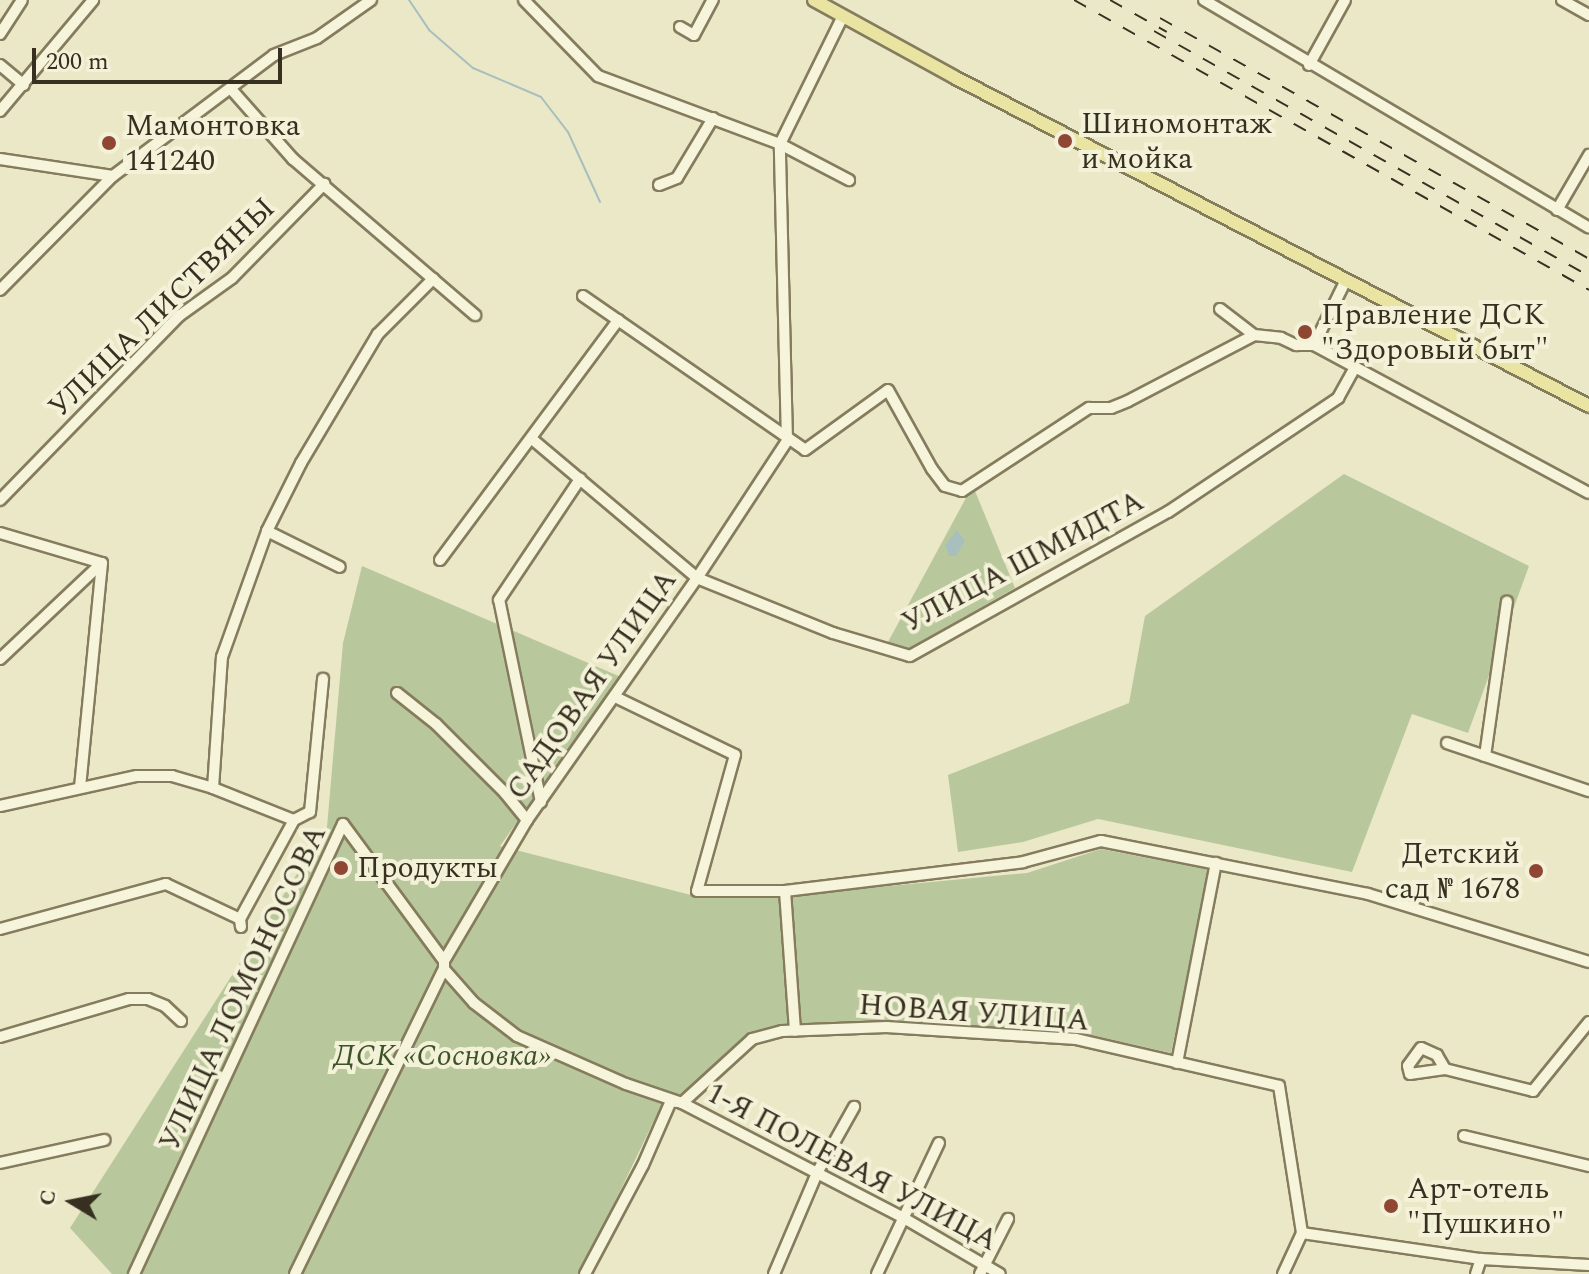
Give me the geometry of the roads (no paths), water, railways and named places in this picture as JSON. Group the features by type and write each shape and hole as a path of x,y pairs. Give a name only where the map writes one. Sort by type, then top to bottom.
{"main road":[{"path":"814,0 954,77 1589,406"}],"street":[{"path":"0,34 22,0"},
{"path":"0,111 93,0"},
{"path":"0,290 113,176 274,55 317,38 371,0"},
{"path":"524,0 598,76 780,144 849,180"},
{"path":"680,27 694,35 713,0"},
{"path":"1204,0 1309,65 1589,228"},
{"path":"1309,65 1345,0"},
{"path":"1562,0 1589,15"},
{"path":"787,441 780,144 843,16"},
{"path":"0,65 24,85"},
{"path":"231,89 293,159 475,315"},
{"path":"659,185 677,178 713,118"},
{"path":"1557,210 1589,155"},
{"path":"0,159 113,176"},
{"name":"УЛИЦА ЛИСТВЯНЫ","path":"0,500 179,316 232,278 324,184"},
{"path":"213,788 222,657 267,531 301,463 378,334 433,279"},
{"path":"1314,345 1346,280"},
{"path":"583,296 787,441 805,450 888,390 932,469 945,486 962,491 1089,408 1111,408 1128,401 1254,335"},
{"path":"1220,309 1254,335 1281,338 1296,345 1314,345 1589,493"},
{"path":"440,560 618,320"},
{"name":"УЛИЦА ШМИДТА","path":"532,439 697,578 833,633 910,656 1168,512 1338,398 1355,367"},
{"name":"САДОВАЯ УЛИЦА","path":"295,1274 444,965 527,820 697,578 787,441"},
{"path":"541,802 499,600 580,479"},
{"path":"267,531 340,567"},
{"path":"0,533 102,563"},
{"path":"80,787 102,563"},
{"path":"0,659 102,563"},
{"path":"1485,756 1507,602"},
{"path":"0,929 166,884 241,923 294,820 310,812 323,679"},
{"path":"397,693 436,724 505,793 527,820"},
{"path":"615,697 735,755 697,891 785,891 1023,862 1101,841 1368,894 1589,962"},
{"path":"1447,743 1589,791"},
{"path":"0,806 137,776 172,776 213,788 294,820"},
{"name":"УЛИЦА ЛОМОНОСОВА","path":"134,1274 343,824 444,965"},
{"path":"1177,1063 1216,863"},
{"path":"785,891 795,1031"},
{"name":"1-Я ПОЛЕВАЯ УЛИЦА","path":"444,965 474,1003 517,1036 626,1084 682,1103 902,1217 982,1270 1000,1274"},
{"path":"0,1037 129,999 148,999 165,1006 181,1021"},
{"path":"1445,1069 1533,1091 1589,1022"},
{"name":"НОВАЯ УЛИЦА","path":"585,1274 643,1165 671,1101 682,1103 752,1039 795,1031 887,1027 1076,1039 1279,1086 1302,1233"},
{"path":"774,1274 817,1173 854,1107"},
{"path":"1464,1136 1589,1166"},
{"path":"0,1163 105,1140"},
{"path":"877,1274 939,1143"},
{"path":"982,1270 1008,1219"},
{"path":"1283,1274 1302,1233 1481,1259 1589,1265"},
{"path":"1476,1274 1481,1259"}],"water":[{"path":"957,530 965,541 956,556 949,556 945,545"}],"waterway":[{"path":"409,0 429,30 473,68 541,97 568,132 600,202"}],"railway":[{"path":"1074,0 1589,290"},
{"path":"1110,0 1167,32"},
{"path":"1160,18 1589,259"},
{"path":"1154,31 1589,276"}],"place":[{"name":"Шиномонтаж и мойка","path":"1065,141"},
{"name":"Мамонтовка 141240","path":"109,143"},
{"name":"Правление ДСК \"Здоровый быт\"","path":"1305,332"},
{"name":"Продукты","path":"341,868"},
{"name":"Детский сад № 1678","path":"1536,871"},
{"name":"Арт-отель \"Пушкино\"","path":"1391,1206"}],"park label":[{"name":"ДСК «Сосновка»","path":"442,1056"}]}
